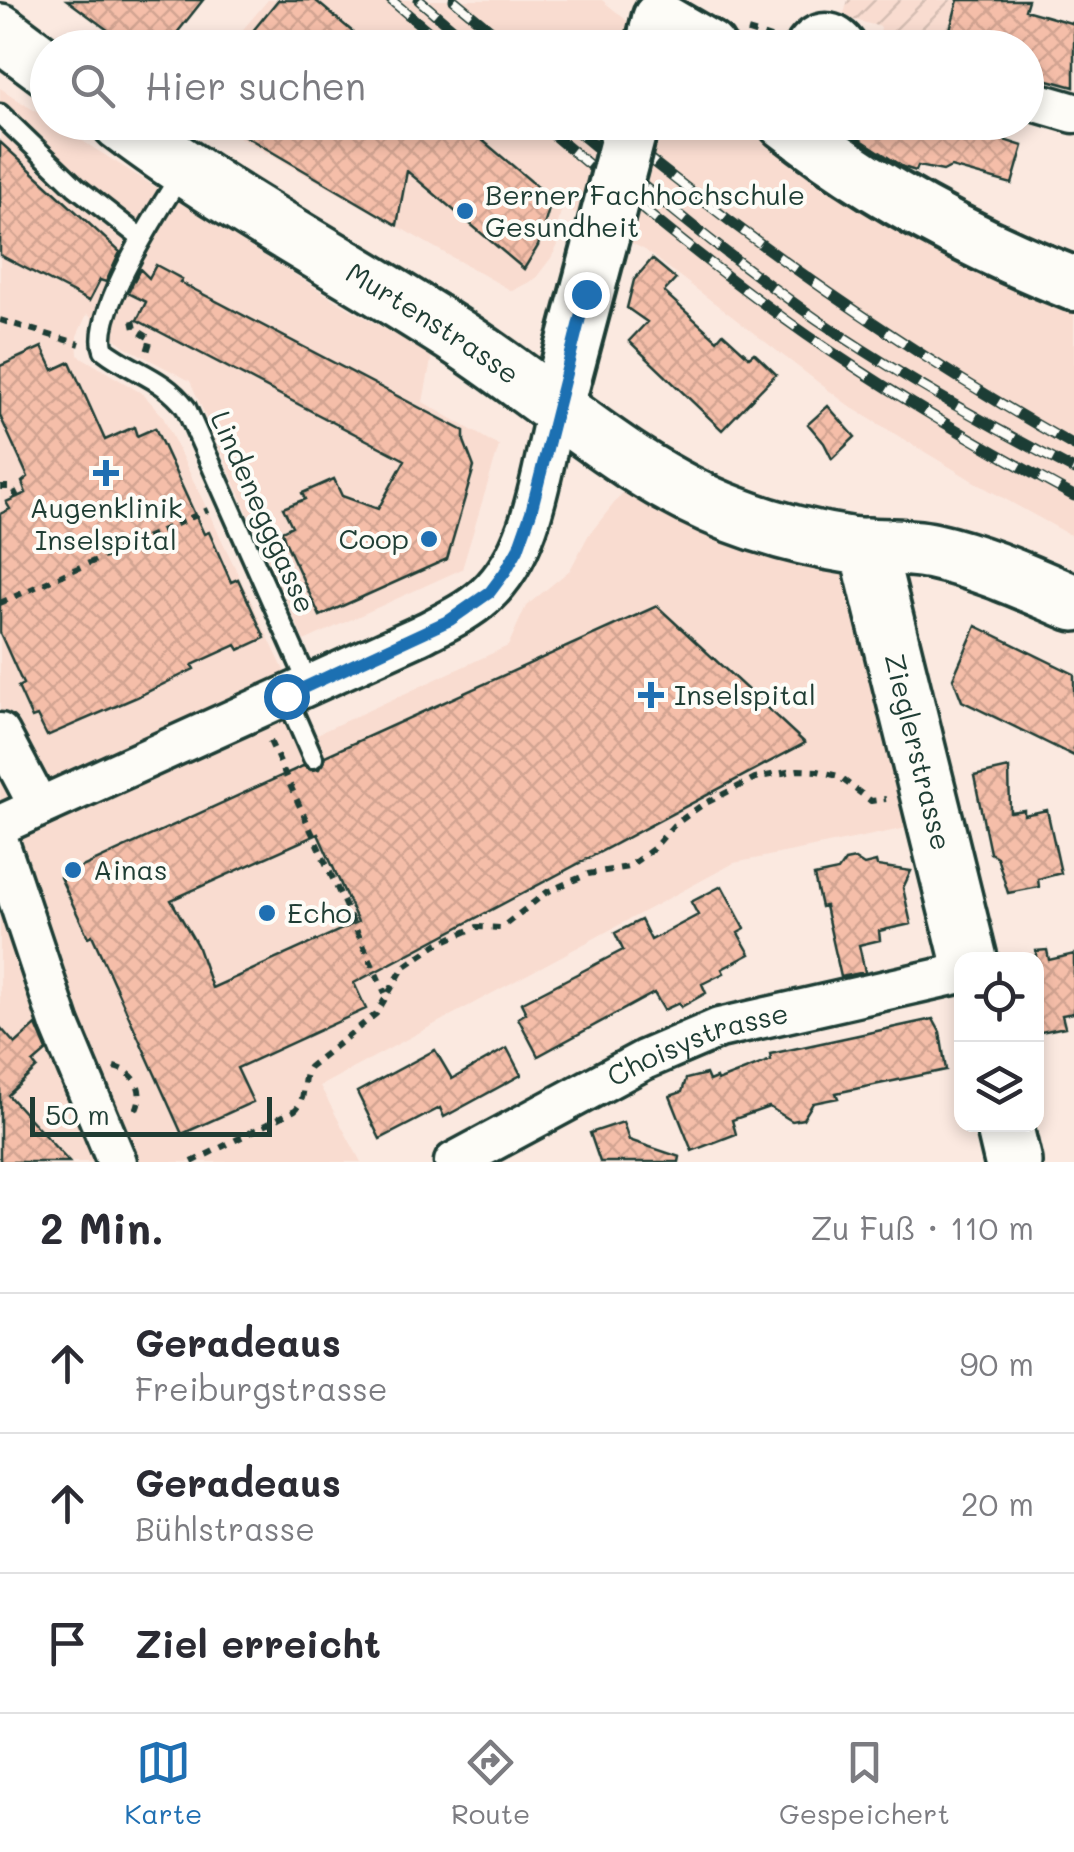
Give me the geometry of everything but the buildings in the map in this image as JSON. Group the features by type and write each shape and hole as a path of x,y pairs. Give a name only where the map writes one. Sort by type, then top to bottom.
{"main road":[{"path":"0,32 30,54"},
{"name":"Murtenstrasse","path":"145,140 466,343 630,462 731,514 792,532 867,546 929,550 999,571 1074,603"},
{"path":"556,410 627,140"},
{"path":"808,140 939,223 1074,284"},
{"name":"Zieglerstrasse","path":"867,546 967,952"},
{"path":"1006,1132 1012,1162"}],"street":[{"path":"1044,104 1074,113"},
{"path":"0,825 450,620 490,592 518,549 556,410"},
{"path":"0,733 38,807"},
{"path":"0,845 60,1025 117,1162"},
{"name":"Choisystrasse","path":"454,1162 644,1060 719,1028 954,975"}],"lane":[{"path":"0,114 76,187 141,238"},
{"path":"101,342 100,329 141,238 185,168"},
{"name":"Lindenegggasse","path":"101,342 112,356 173,390 186,408 283,697 313,758"}],"path":[{"path":"134,314 133,327 151,338 147,353"},
{"path":"0,320 72,344 101,342"},
{"path":"0,488 12,487 17,498"},
{"path":"0,603 196,515"},
{"path":"283,697 385,994"},
{"path":"192,1162 295,1110 303,1102 308,1067 365,1026 404,967 439,943 477,927 501,928 547,892 588,874 628,867 702,805 755,778 798,770 818,771 838,776 871,802 930,792"},
{"path":"116,1068 142,1082 140,1101 130,1118"}],"shaded area":[{"path":"268,0 602,0 638,30 242,30"},
{"path":"848,0 958,0 950,30 881,30 843,17"},
{"name":"Inselspital","path":"0,88 30,108 30,140 81,140 343,305 432,355 423,402 499,446 462,569 304,641 190,381 124,346 87,314 77,336 78,355 143,394 162,415 315,735 508,646 526,606 570,570 588,536 624,491 737,542 874,572 912,827 734,863 320,1086 361,1162 0,1162"},
{"path":"244,140 766,140 1074,309 1074,537 852,408 645,250 562,207 554,240 558,245 551,258 535,279 512,291"}],"railway":[{"path":"391,0 427,30"},
{"path":"419,0 454,30"},
{"path":"454,0 490,30"},
{"path":"559,140 704,258 807,335 938,419 1074,496"},
{"path":"588,140 721,248 818,320 944,399 1074,470"},
{"path":"627,140 716,211 832,294 951,373 1074,446"}],"place":[{"name":"Berner Fachhochschule Gesundheit","path":"465,211"},
{"name":"Augenklinik Inselspital","path":"106,473"},
{"name":"Coop","path":"429,539"},
{"name":"Inselspital","path":"651,695"},
{"name":"Ainas","path":"73,870"},
{"name":"Echo","path":"267,913"}],"route":[{"path":"286,696 450,620 490,592 505,572 531,512 586,294"}]}
